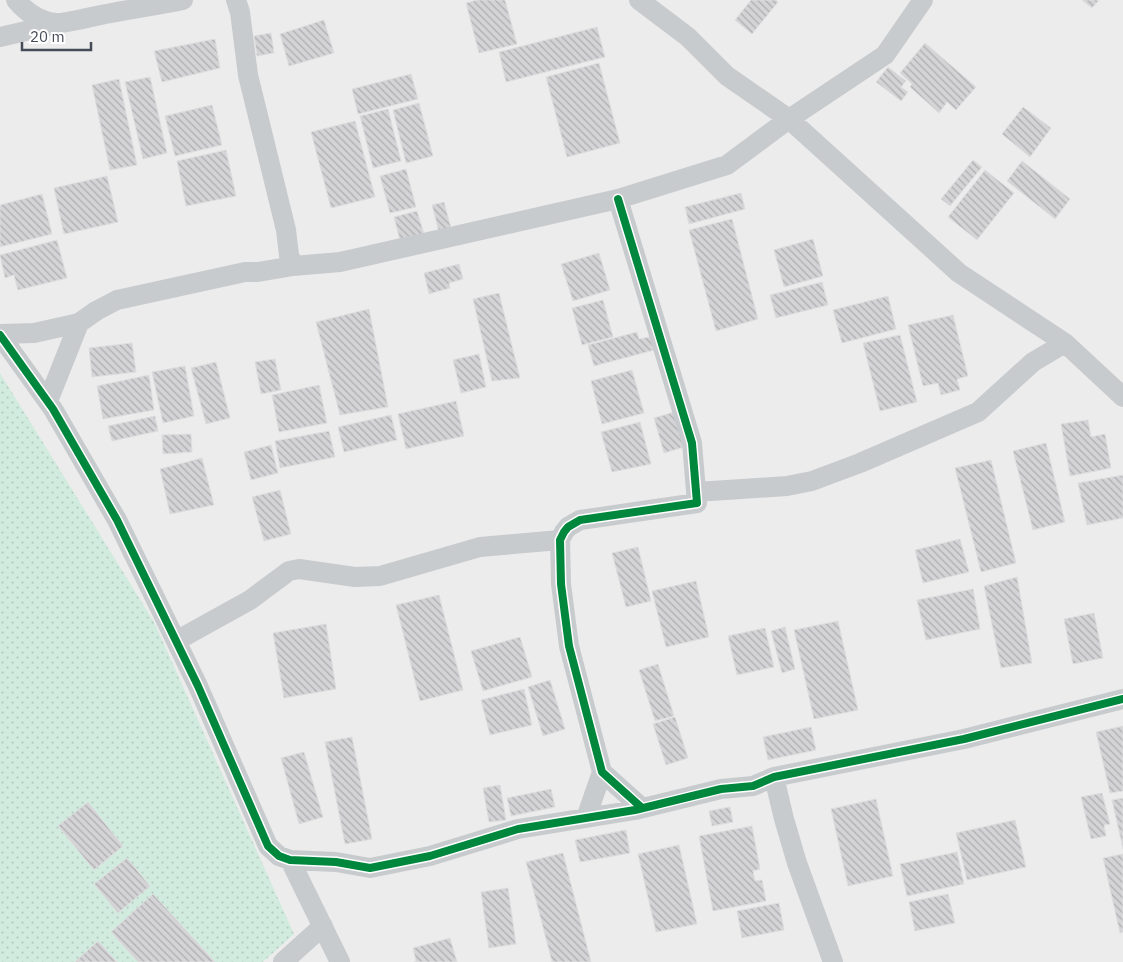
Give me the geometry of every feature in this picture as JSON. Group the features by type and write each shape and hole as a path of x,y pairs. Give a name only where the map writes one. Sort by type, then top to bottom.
{"street":[{"path":"0,35 11,14 10,0"},
{"path":"16,0 26,11 38,18 56,24"},
{"path":"0,35 183,0"},
{"path":"236,0 240,12 248,75 293,266"},
{"path":"639,0 688,37 727,76 789,119 959,273 1065,343 1123,397"},
{"path":"0,334 34,332 78,323 117,300 245,272 340,262 618,199 728,165 789,119 885,55 922,0"},
{"path":"618,199 692,443 697,503 580,520 568,527 560,540 561,584 569,646 602,772 642,808"},
{"path":"48,401 78,323"},
{"path":"0,334 48,401 117,520 198,686 261,831 255,855 336,862 370,868 430,856 518,829 642,808 721,789 753,786 774,777 964,739 1123,698"},
{"path":"696,492 787,486 812,481 860,463 978,412 1033,362 1065,343"},
{"path":"176,641 250,600 289,571 298,569 355,578 380,576 480,547 560,540"},
{"path":"586,818 602,772"},
{"path":"774,777 797,863 833,962"},
{"path":"284,858 323,926 340,962"},
{"path":"283,962 323,926"}],"green space":[{"path":"0,373 154,622 294,934 263,962 0,962"}],"building":[{"path":"477,0 505,0 517,44 479,53 466,3"},
{"path":"751,0 776,0 778,2 752,34 735,20"},
{"path":"1082,0 1099,0 1092,8"},
{"path":"324,20 334,53 289,66 280,34"},
{"path":"597,27 605,57 506,82 499,52"},
{"path":"271,33 274,53 257,56 254,36"},
{"path":"215,39 220,68 162,82 154,51"},
{"path":"925,43 976,87 956,110 947,102 939,113 910,87 912,84 900,73"},
{"path":"599,63 620,143 567,157 546,77"},
{"path":"888,67 906,81 901,87 908,92 901,101 876,82"},
{"path":"411,74 418,99 358,114 352,89"},
{"path":"150,77 167,153 143,159 125,82"},
{"path":"119,79 137,165 110,170 92,85"},
{"path":"419,103 433,156 406,163 393,110"},
{"path":"212,105 222,145 175,156 165,116"},
{"path":"1023,107 1051,128 1030,157 1002,134"},
{"path":"388,109 401,161 373,168 360,116"},
{"path":"355,121 375,197 331,208 311,132"},
{"path":"226,150 236,196 186,206 177,161"},
{"path":"973,160 982,167 950,206 941,199"},
{"path":"1022,161 1070,199 1055,219 1007,181"},
{"path":"406,169 416,207 390,213 380,176"},
{"path":"985,170 1014,193 977,240 948,217"},
{"path":"107,176 118,222 64,234 54,188"},
{"path":"741,193 745,209 689,224 685,207"},
{"path":"42,194 52,234 0,247 0,205"},
{"path":"444,202 451,228 439,232 432,205"},
{"path":"417,211 424,234 400,240 394,217"},
{"path":"732,219 758,319 716,331 689,230"},
{"path":"813,239 823,276 784,287 774,250"},
{"path":"57,240 67,278 18,290 14,275 5,278 0,255"},
{"path":"599,253 610,290 573,301 561,264"},
{"path":"459,264 463,279 449,283 450,288 429,294 424,273"},
{"path":"822,282 828,305 776,318 770,295"},
{"path":"499,293 520,378 492,381 473,299"},
{"path":"888,296 896,329 842,343 833,310"},
{"path":"603,300 613,337 582,345 572,308"},
{"path":"369,309 388,407 340,415 316,322"},
{"path":"953,315 968,376 957,379 960,390 941,395 938,383 923,386 908,325"},
{"path":"637,332 639,339 655,336 658,349 594,366 588,345"},
{"path":"900,335 917,402 880,411 863,343"},
{"path":"132,343 136,372 92,377 89,348"},
{"path":"479,354 486,387 461,393 453,360"},
{"path":"275,359 281,390 261,394 255,362"},
{"path":"216,362 230,418 206,424 191,368"},
{"path":"185,366 194,416 163,423 152,372"},
{"path":"632,370 644,413 602,424 591,381"},
{"path":"149,375 154,410 103,419 97,386"},
{"path":"319,385 327,423 279,432 272,395"},
{"path":"456,401 464,436 406,449 398,414"},
{"path":"674,412 684,447 664,453 654,418"},
{"path":"391,415 397,440 344,452 338,427"},
{"path":"155,416 158,431 112,441 108,426"},
{"path":"1088,420 1091,437 1105,434 1111,468 1070,476 1061,424"},
{"path":"640,422 651,464 612,472 601,432"},
{"path":"329,431 335,457 280,468 275,441"},
{"path":"191,434 192,452 163,454 162,435"},
{"path":"1046,443 1065,522 1033,530 1013,451"},
{"path":"271,445 278,473 251,480 244,452"},
{"path":"202,458 214,505 170,514 160,469"},
{"path":"991,460 1016,563 981,572 955,468"},
{"path":"1123,475 1123,518 1087,525 1078,483"},
{"path":"280,490 291,534 264,541 252,497"},
{"path":"960,539 969,572 923,583 915,550"},
{"path":"638,547 651,601 626,607 612,553"},
{"path":"1017,577 1032,663 1001,668 984,586"},
{"path":"696,581 709,637 666,647 652,591"},
{"path":"973,589 980,629 926,640 917,600"},
{"path":"439,595 463,690 420,701 396,605"},
{"path":"1094,613 1103,658 1073,664 1064,619"},
{"path":"838,621 858,710 814,719 794,630"},
{"path":"326,624 336,689 284,698 273,633"},
{"path":"785,627 795,669 782,673 771,631"},
{"path":"765,628 774,667 737,675 728,636"},
{"path":"520,637 532,677 483,691 471,651"},
{"path":"658,664 674,716 655,721 639,670"},
{"path":"550,680 565,729 543,736 528,687"},
{"path":"524,689 532,725 490,735 481,700"},
{"path":"675,717 688,758 666,765 653,724"},
{"path":"1123,726 1123,791 1110,793 1096,732"},
{"path":"811,727 816,750 768,760 763,737"},
{"path":"352,737 372,839 345,844 325,742"},
{"path":"304,752 323,817 299,824 281,758"},
{"path":"500,785 506,820 489,822 483,788"},
{"path":"551,789 555,807 511,816 507,798"},
{"path":"1102,793 1110,824 1104,825 1106,836 1091,839 1081,797"},
{"path":"1123,798 1123,849 1112,800"},
{"path":"876,799 893,876 848,886 831,809"},
{"path":"88,802 123,846 94,870 58,826"},
{"path":"730,807 733,822 712,826 709,811"},
{"path":"1015,820 1026,867 967,880 956,833"},
{"path":"752,826 760,869 753,871 755,881 762,880 766,901 713,911 699,836"},
{"path":"626,830 630,853 580,862 575,840"},
{"path":"679,845 697,924 656,932 638,854"},
{"path":"957,852 964,884 907,896 900,864"},
{"path":"563,853 591,962 552,962 526,862"},
{"path":"1123,854 1123,932 1120,933 1103,858"},
{"path":"127,858 150,886 118,913 94,884"},
{"path":"508,888 516,944 489,948 481,892"},
{"path":"153,894 215,962 138,962 111,932"},
{"path":"948,894 955,923 915,931 909,902"},
{"path":"779,903 784,930 742,938 737,911"},
{"path":"450,938 457,962 414,962 416,961 413,948"},
{"path":"98,941 117,962 75,962"}],"cycle path":[{"path":"618,199 692,443 697,503 580,520 568,527 560,540 561,584 569,646 602,772 642,808"},
{"path":"0,335 53,409 117,520 198,686 268,846 279,856 290,860 336,862 370,868 430,856 518,829 635,810 721,789 753,786 774,777 964,739 1123,699"}]}
